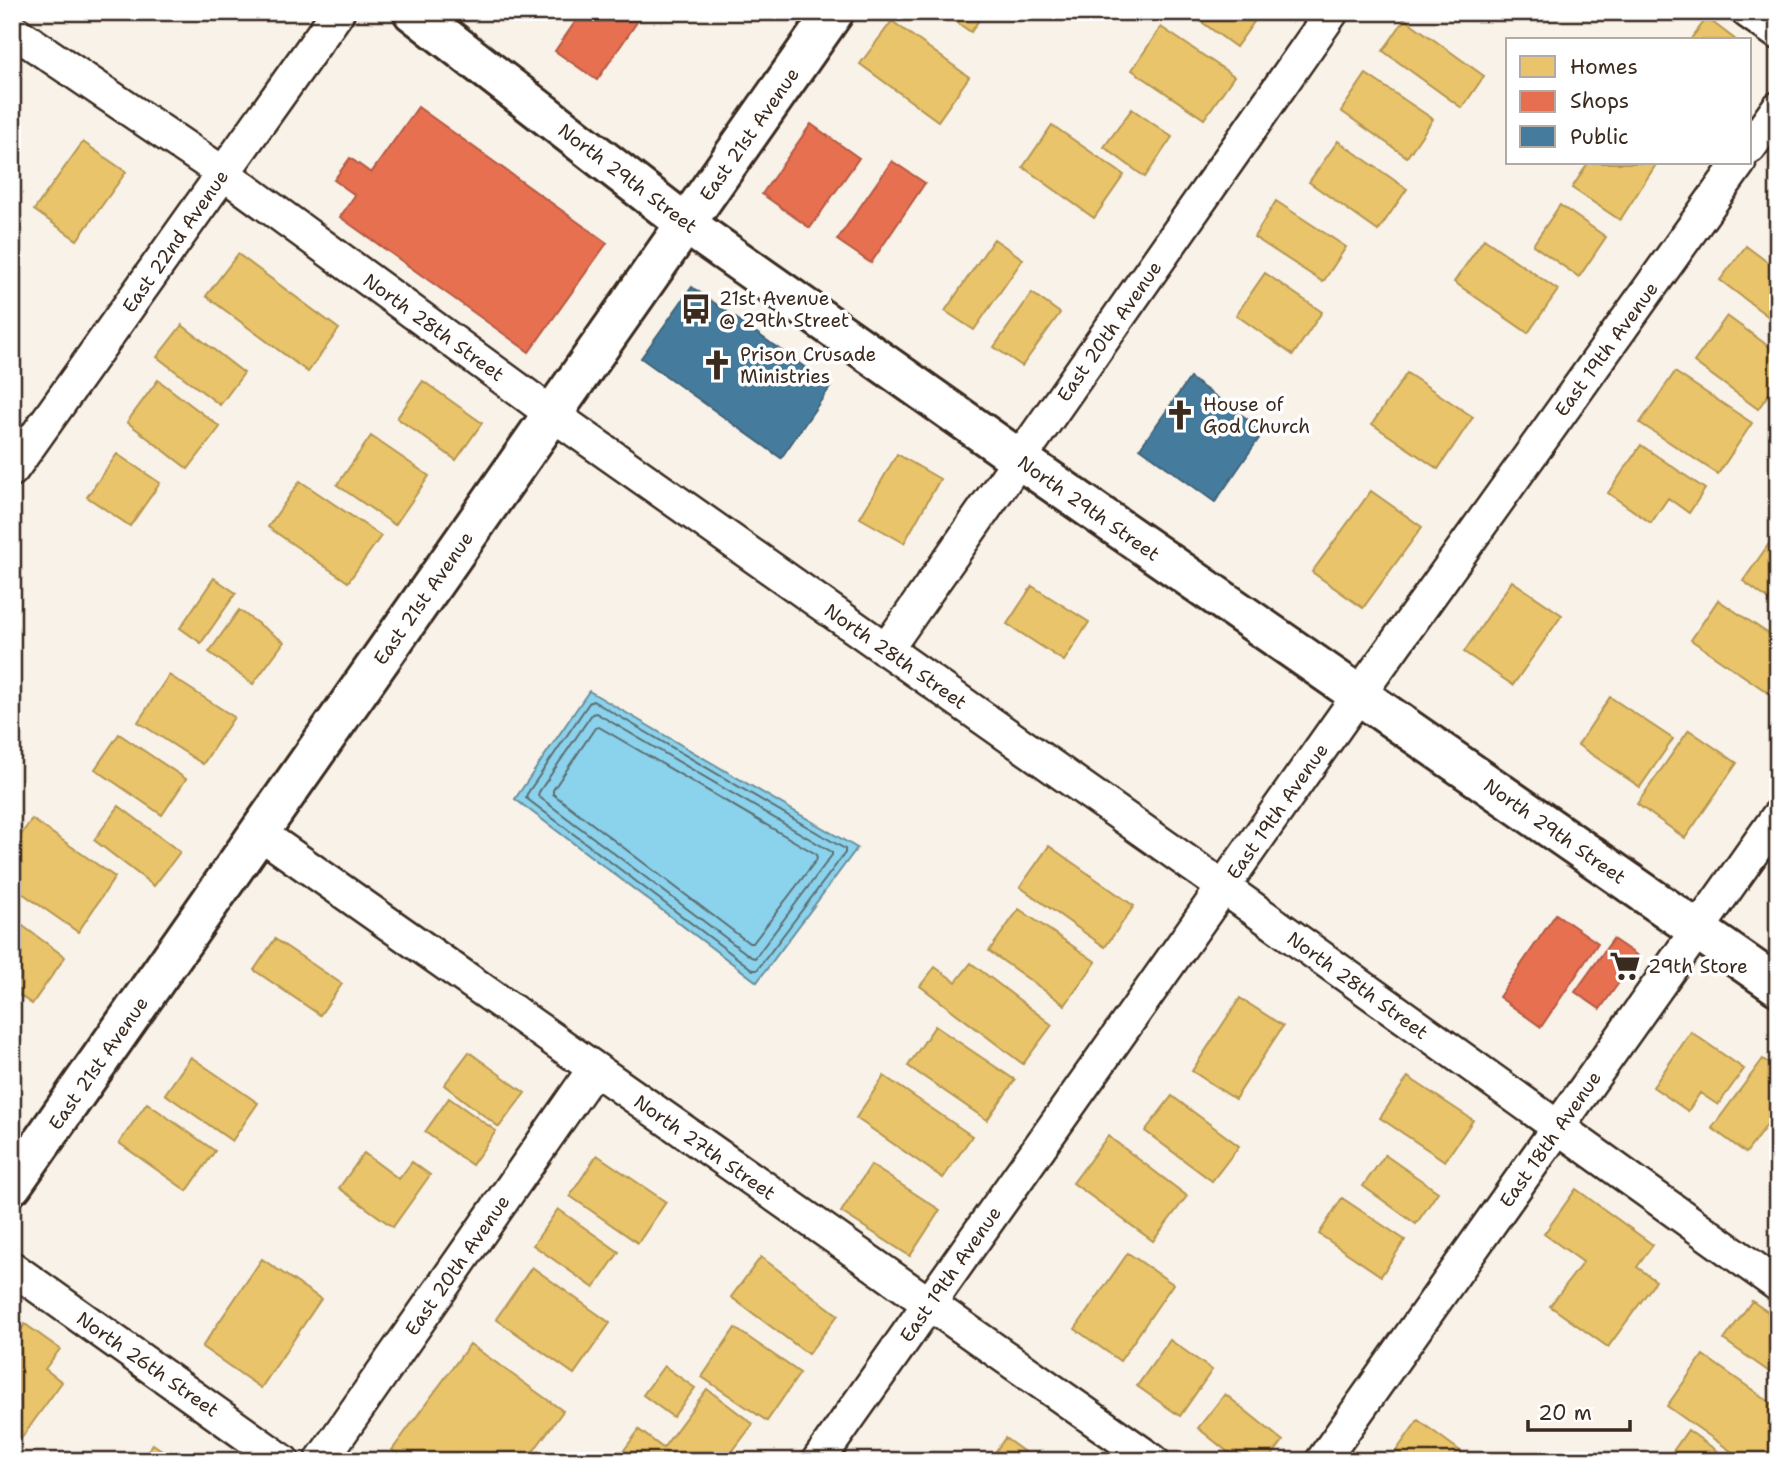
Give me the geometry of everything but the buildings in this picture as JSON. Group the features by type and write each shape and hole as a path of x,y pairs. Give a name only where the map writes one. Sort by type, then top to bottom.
{"street":[{"name":"East 22nd Avenue","path":"12,470 338,12"},
{"name":"North 29th Street","path":"413,12 686,224 1358,696 1778,986"},
{"name":"East 21st Avenue","path":"12,1185 835,12"},
{"name":"East 20th Avenue","path":"887,650 1332,12"},
{"path":"1748,12 1778,33"},
{"name":"North 28th Street","path":"12,30 223,173 552,414 1223,887 1778,1285"},
{"path":"1752,144 1778,108"},
{"name":"East 19th Avenue","path":"818,1461 1358,696 1738,164"},
{"name":"East 18th Avenue","path":"1322,1461 1778,816"},
{"name":"North 27th Street","path":"258,832 1153,1461"},
{"name":"East 20th Avenue","path":"321,1461 594,1069"},
{"name":"North 26th Street","path":"12,1268 283,1461"}],"water":[{"path":"589,691 857,848 757,982 515,799"}],"place":[{"name":"21st Avenue @ 29th Street","path":"696,309"},
{"name":"Prison Crusade Ministries","path":"717,365"},
{"name":"House of God Church","path":"1180,415"},
{"name":"29th Store","path":"1625,966"}]}
